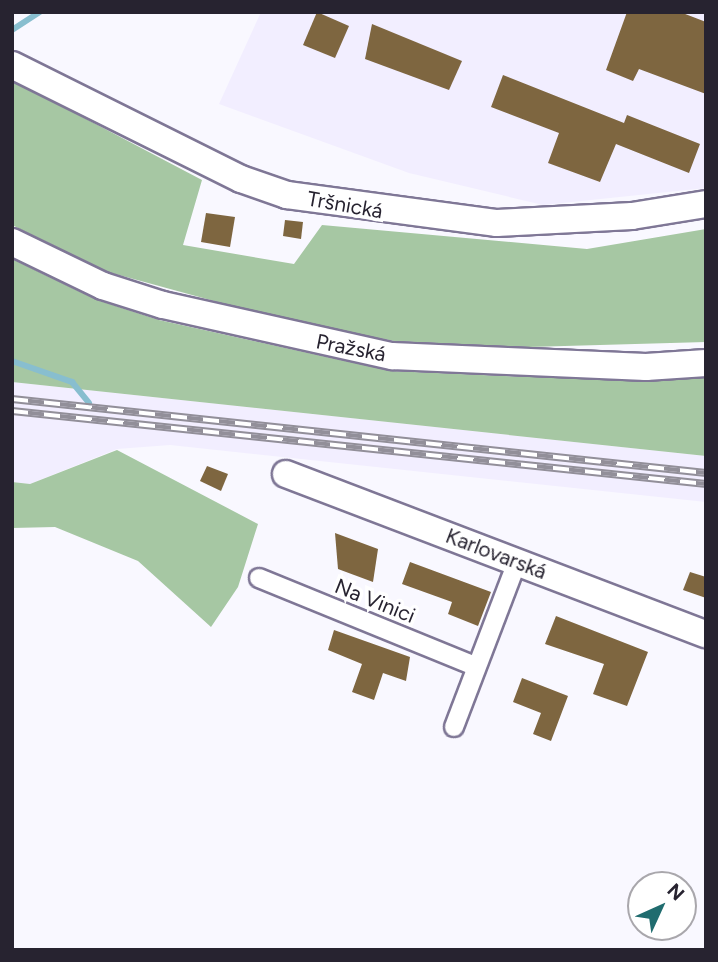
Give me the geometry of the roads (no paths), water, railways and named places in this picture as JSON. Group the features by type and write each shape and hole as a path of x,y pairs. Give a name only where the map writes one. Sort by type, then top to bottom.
{"street":[{"name":"Tršnická","path":"12,65 241,179 287,195 497,223 577,221 706,204"},
{"name":"Pražská","path":"12,242 103,286 163,305 392,356 646,367 706,363"},
{"name":"Karlovarská","path":"286,474 706,634"},
{"path":"454,727 475,666 517,562"},
{"name":"Na Vinici","path":"258,578 475,666"}],"waterway":[{"path":"12,30 40,12"},
{"path":"12,361 72,382 89,403"}],"railway":[{"path":"12,399 706,473"},
{"path":"12,411 706,484"}]}
